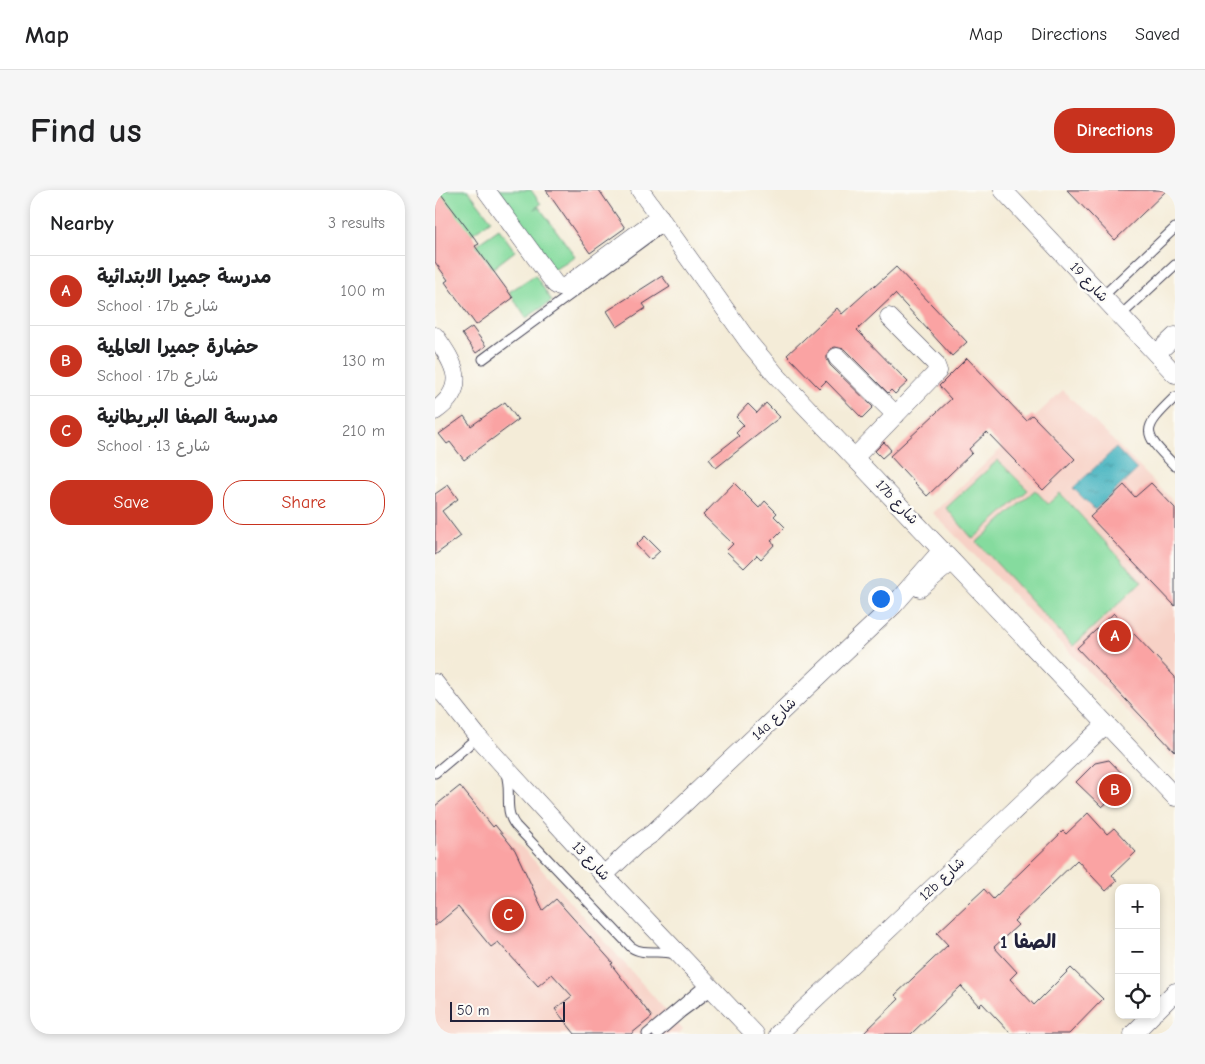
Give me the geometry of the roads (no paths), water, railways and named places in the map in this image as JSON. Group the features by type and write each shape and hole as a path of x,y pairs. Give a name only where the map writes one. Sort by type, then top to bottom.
{"street":[{"path":"486,190 559,287 565,287 662,221"},
{"name":"17b شارع","path":"640,190 763,359 790,390 1175,797"},
{"name":"شارع 19","path":"1003,190 1175,374"},
{"path":"855,458 937,373 938,368 935,363 889,317"},
{"path":"435,336 452,362 456,372 454,391 449,400 435,411"},
{"path":"1156,354 1175,336"},
{"path":"837,357 896,415"},
{"name":"14a شارع","path":"609,880 636,845 653,833 894,605 907,589 947,556"},
{"name":"شارع 13","path":"436,686 504,766 709,987 743,1027 755,1034"},
{"name":"12b شارع","path":"779,1034 1106,724"},
{"path":"1160,1007 1175,992"},
{"path":"1133,1034 1148,1019"}],"lane":[{"path":"483,359 662,221"},
{"path":"1102,297 1175,228"},
{"path":"1120,316 1175,265"},
{"path":"1175,397 1156,416 1151,423 1149,431 1151,440 1175,466"},
{"path":"435,772 478,737"},
{"path":"504,766 508,787 509,815 515,826 631,947 640,952 661,951 680,956"},
{"path":"647,1034 709,987"},
{"path":"657,1034 709,987"}],"water":[{"path":"1116,448 1137,470 1095,510 1073,488"}],"place":[{"name":"مدرسة جميرا الابتدائية","path":"1115,636"},
{"name":"حضارة جميرا العالمية","path":"1115,790"},
{"name":"مدرسة الصفا البريطانية","path":"508,915"}],"district":[{"name":"الصفا 1","path":"1028,942"}]}
